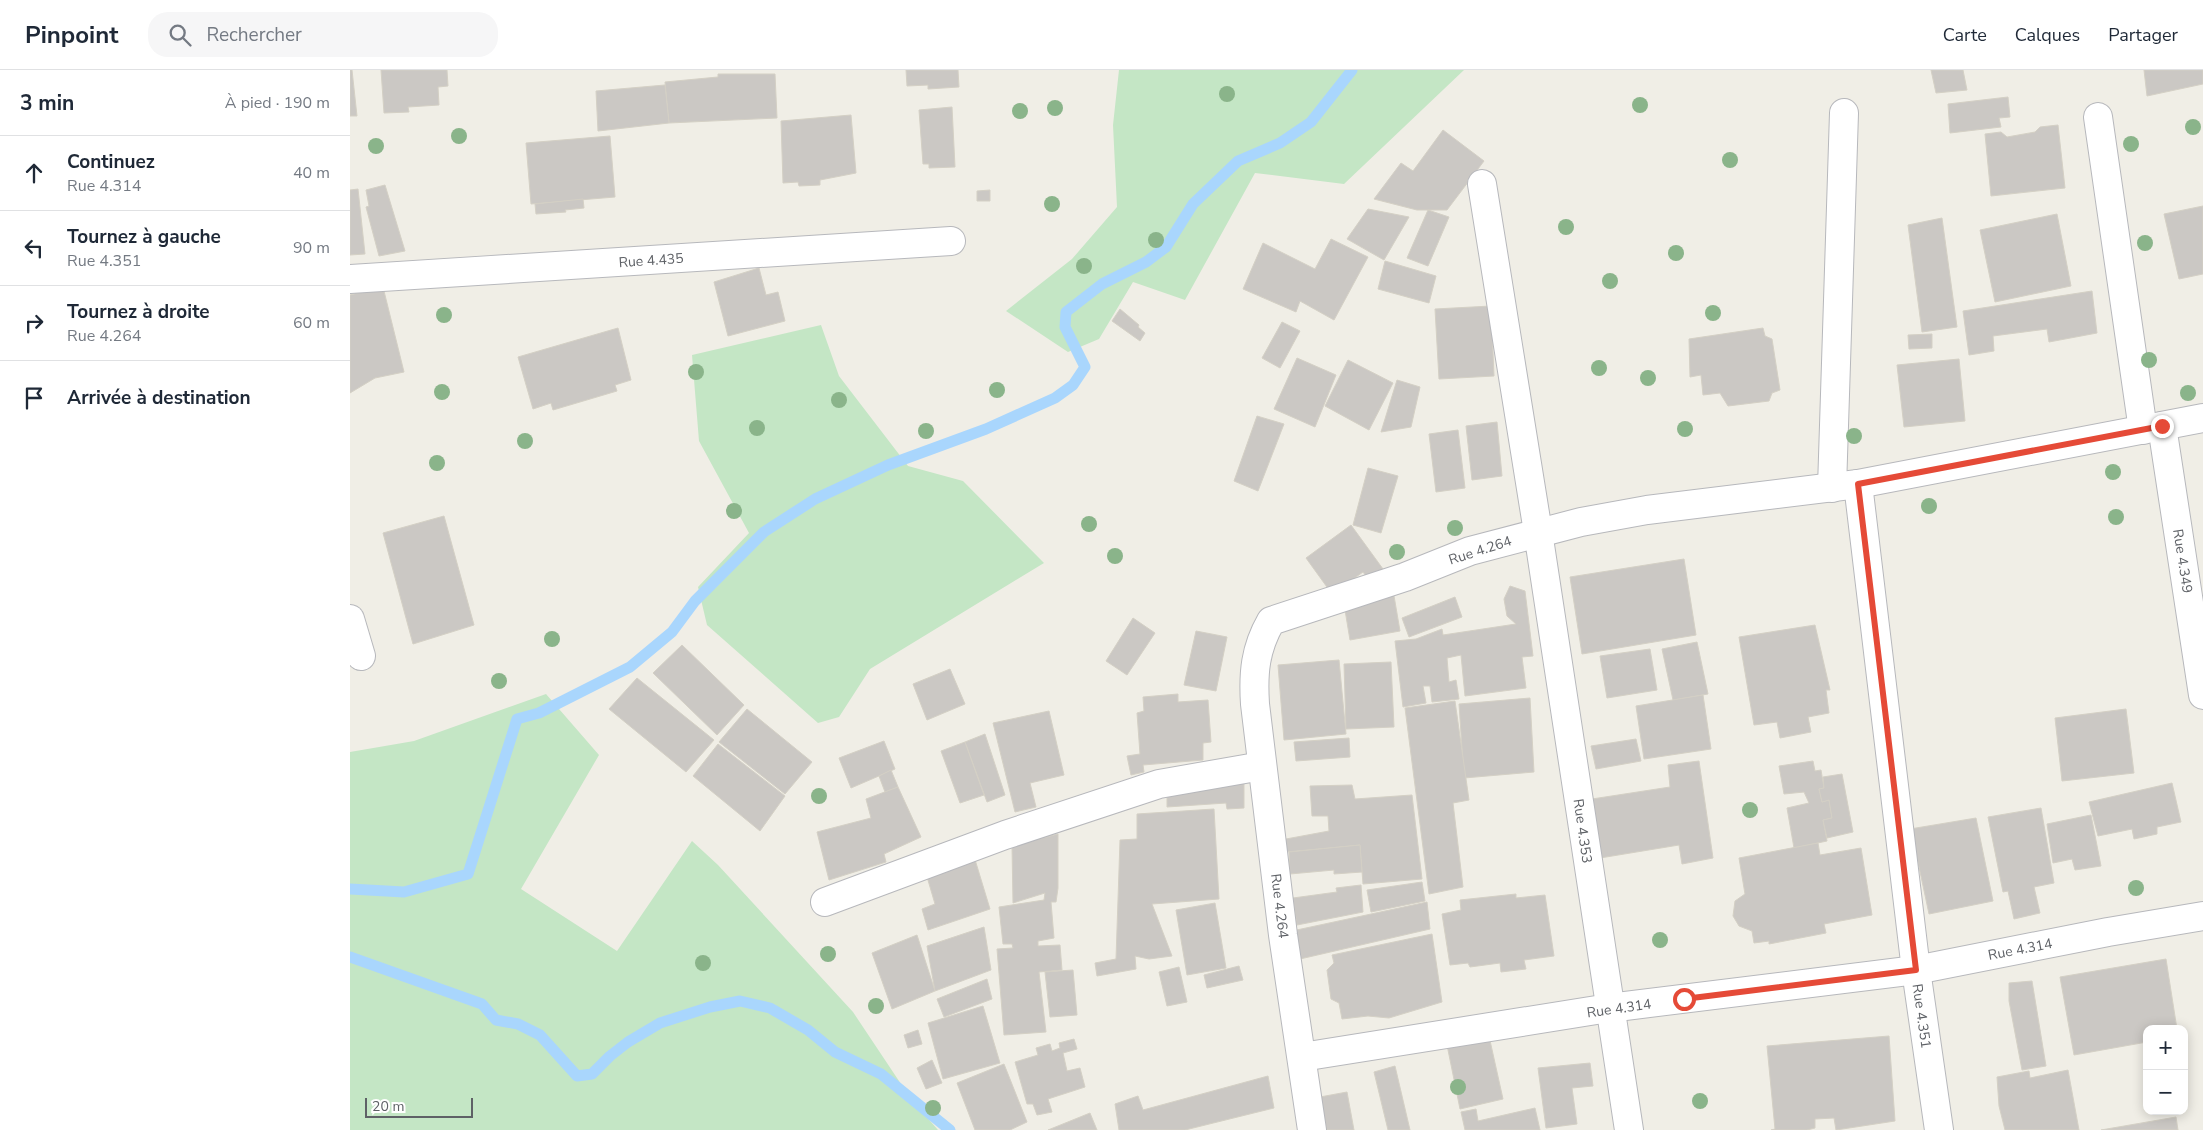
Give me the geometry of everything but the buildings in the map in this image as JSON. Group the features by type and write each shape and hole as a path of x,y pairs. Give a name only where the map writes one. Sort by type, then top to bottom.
{"street":[{"name":"Rue 4.351","path":"1844,113 1845,486 1939,1130"},
{"name":"Rue 4.349","path":"2098,117 2152,428 2203,695"},
{"name":"Rue 4.353","path":"1482,184 1538,532 1629,1130"},
{"name":"Rue 4.435","path":"350,279 951,241"},
{"name":"Rue 4.264","path":"1312,1130 1283,935 1254,684 1260,640 1271,622 1405,577 1470,551 1581,522 1647,510 1845,486 2203,418"},
{"path":"350,619 361,656"},
{"path":"825,902 1005,835 1150,787 1262,766"},
{"name":"Rue 4.314","path":"1302,1057 1609,1008 1916,970 2108,932 2203,916"}],"green space":[{"path":"1119,70 1464,70 1344,184 1255,173 1185,300 1133,282 1099,339 1068,352 1006,311 1072,259 1117,207 1113,125"},
{"path":"821,325 839,376 908,466 963,481 1044,563 870,669 839,717 818,723 707,625 698,587 749,533 699,441 692,355"},
{"path":"546,694 599,755 521,889 617,951 692,841 718,865 853,1012 911,1099 938,1130 350,1130 350,752 414,741"}],"waterway":[{"path":"350,889 404,892 468,874 517,719 539,713 630,667 672,632 695,601 764,532 815,499 888,465 986,429 1055,398 1073,385 1085,367 1065,327 1066,312 1102,284 1146,262 1166,247 1193,204 1238,161 1280,143 1311,122 1352,70"},
{"path":"350,957 482,1004 496,1020 518,1024 540,1035 577,1076 592,1074 628,1042 660,1023 710,1007 740,1001 770,1008 808,1030 835,1052 881,1074 950,1130"}],"route":[{"path":"1684,999 1916,970 1858,484 1981,459 2162,426"}]}
